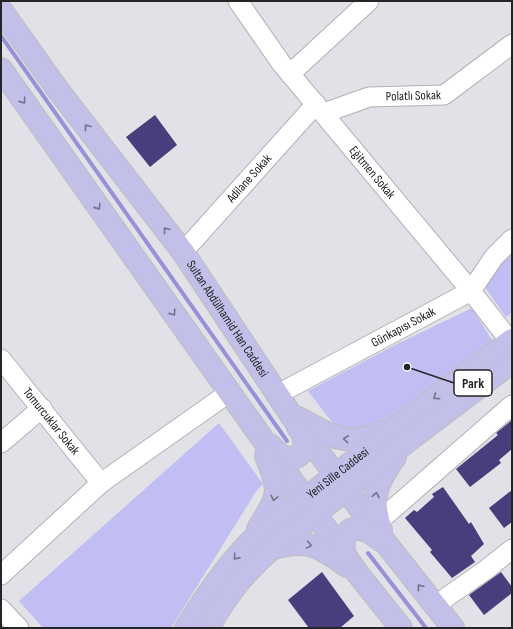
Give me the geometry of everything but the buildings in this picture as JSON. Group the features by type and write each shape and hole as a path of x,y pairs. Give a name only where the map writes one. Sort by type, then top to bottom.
{"main road":[{"name":"Sultan Abdülhamid Han Caddesi","path":"1,10 63,96 183,252 291,415 388,546 453,628"},
{"path":"1,69 345,556 401,628"},
{"name":"Yeni Sille Caddesi","path":"186,628 214,584 236,557 261,545 511,348"},
{"path":"259,434 286,458 298,456 302,452 304,440 291,415"},
{"path":"291,415 324,433 347,440 401,435 378,485 374,503 378,522 388,546"},
{"path":"259,434 275,478 276,496 261,545 293,544 314,546 323,550 358,574"},
{"path":"345,556 343,550 344,539 350,531 354,529 367,531 373,534 388,546"},
{"name":"Yeni Sille Caddesi","path":"208,628 231,590 255,563 261,545"}],"street":[{"name":"Eğitmen Sokak","path":"238,1 281,63 471,291 511,348"},
{"path":"290,74 369,1"},
{"name":"Polatlı Sokak","path":"320,108 369,97 444,95 512,44"},
{"name":"Adilane Sokak","path":"183,252 320,108"},
{"name":"Günkapısı Sokak","path":"278,394 471,291 494,257 512,239"},
{"name":"Tomurcuklar Sokak","path":"1,358 101,483"},
{"path":"1,575 101,483 230,392"},
{"path":"378,522 512,405"},
{"path":"1,442 42,408"},
{"path":"435,606 512,550"},
{"path":"1,608 19,628"}],"shaded area":[{"path":"512,252 512,312 506,317 481,282"},
{"path":"472,308 493,342 362,447 349,444 308,391 397,344"},
{"path":"219,423 263,484 257,490 171,628 43,628 19,601"}],"waterway":[{"path":"1,36 287,441"},
{"path":"368,553 426,628"}],"place":[{"name":"Park","path":"407,367"}]}
